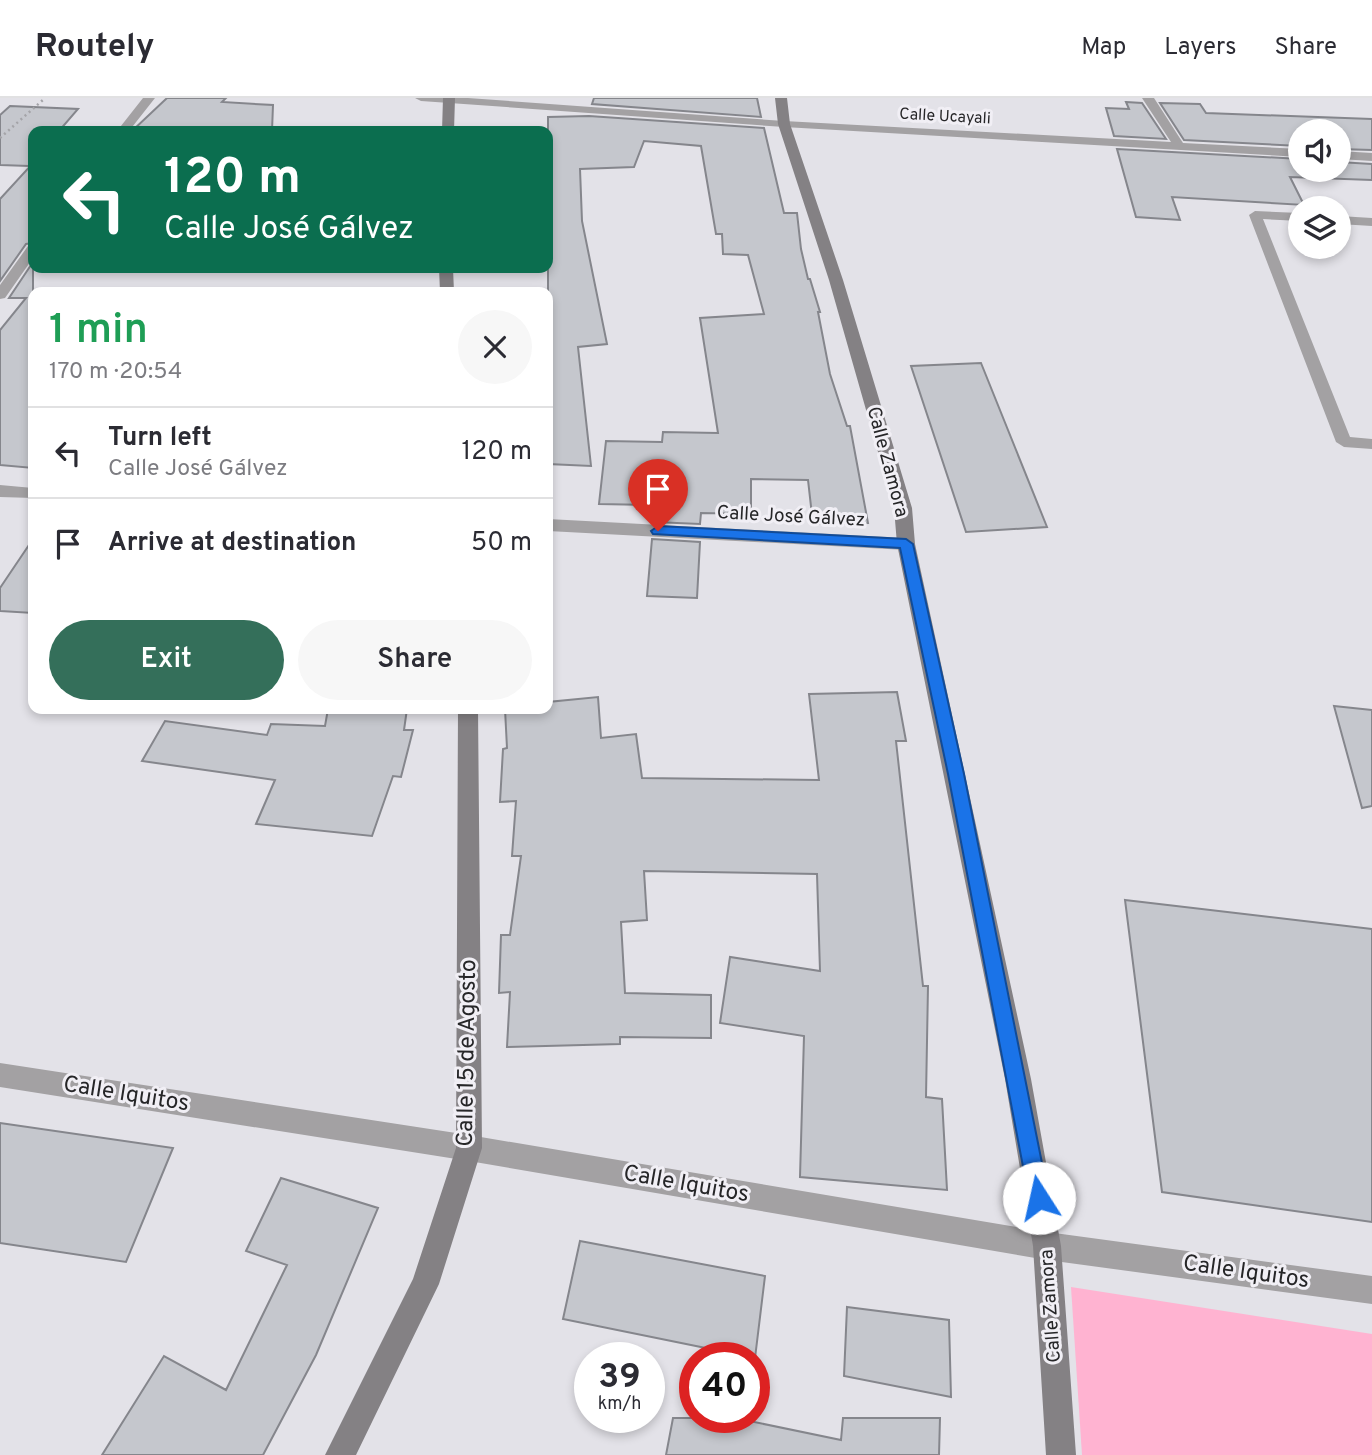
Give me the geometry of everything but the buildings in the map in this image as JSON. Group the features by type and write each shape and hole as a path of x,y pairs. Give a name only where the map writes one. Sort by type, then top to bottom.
{"street":[{"path":"127,126 149,98"},
{"name":"Calle Ucayali","path":"421,98 784,124 1288,152"},
{"name":"Calle Zamora","path":"781,98 784,124 836,280 904,508 906,544 1015,1066 1047,1246 1061,1455"},
{"path":"1148,98 1179,146"},
{"path":"448,126 449,99"},
{"path":"1351,156 1372,157"},
{"path":"1288,216 1255,215 1344,442 1372,444"},
{"path":"1351,221 1372,222"},
{"path":"0,295 28,256"},
{"path":"0,491 28,493"},
{"name":"Calle José Gálvez","path":"553,525 906,544"},
{"name":"Calle 15 de Agosto","path":"340,1455 425,1284 469,1148 468,714"},
{"name":"Calle Iquitos","path":"0,1075 469,1148 1047,1246 1372,1290"}],"path":[{"path":"0,138 44,99"}],"shaded area":[{"path":"1071,1287 1372,1334 1372,1455 1082,1455"}],"route":[{"path":"658,531 906,544 956,774 1018,1079 1039,1198"}]}
